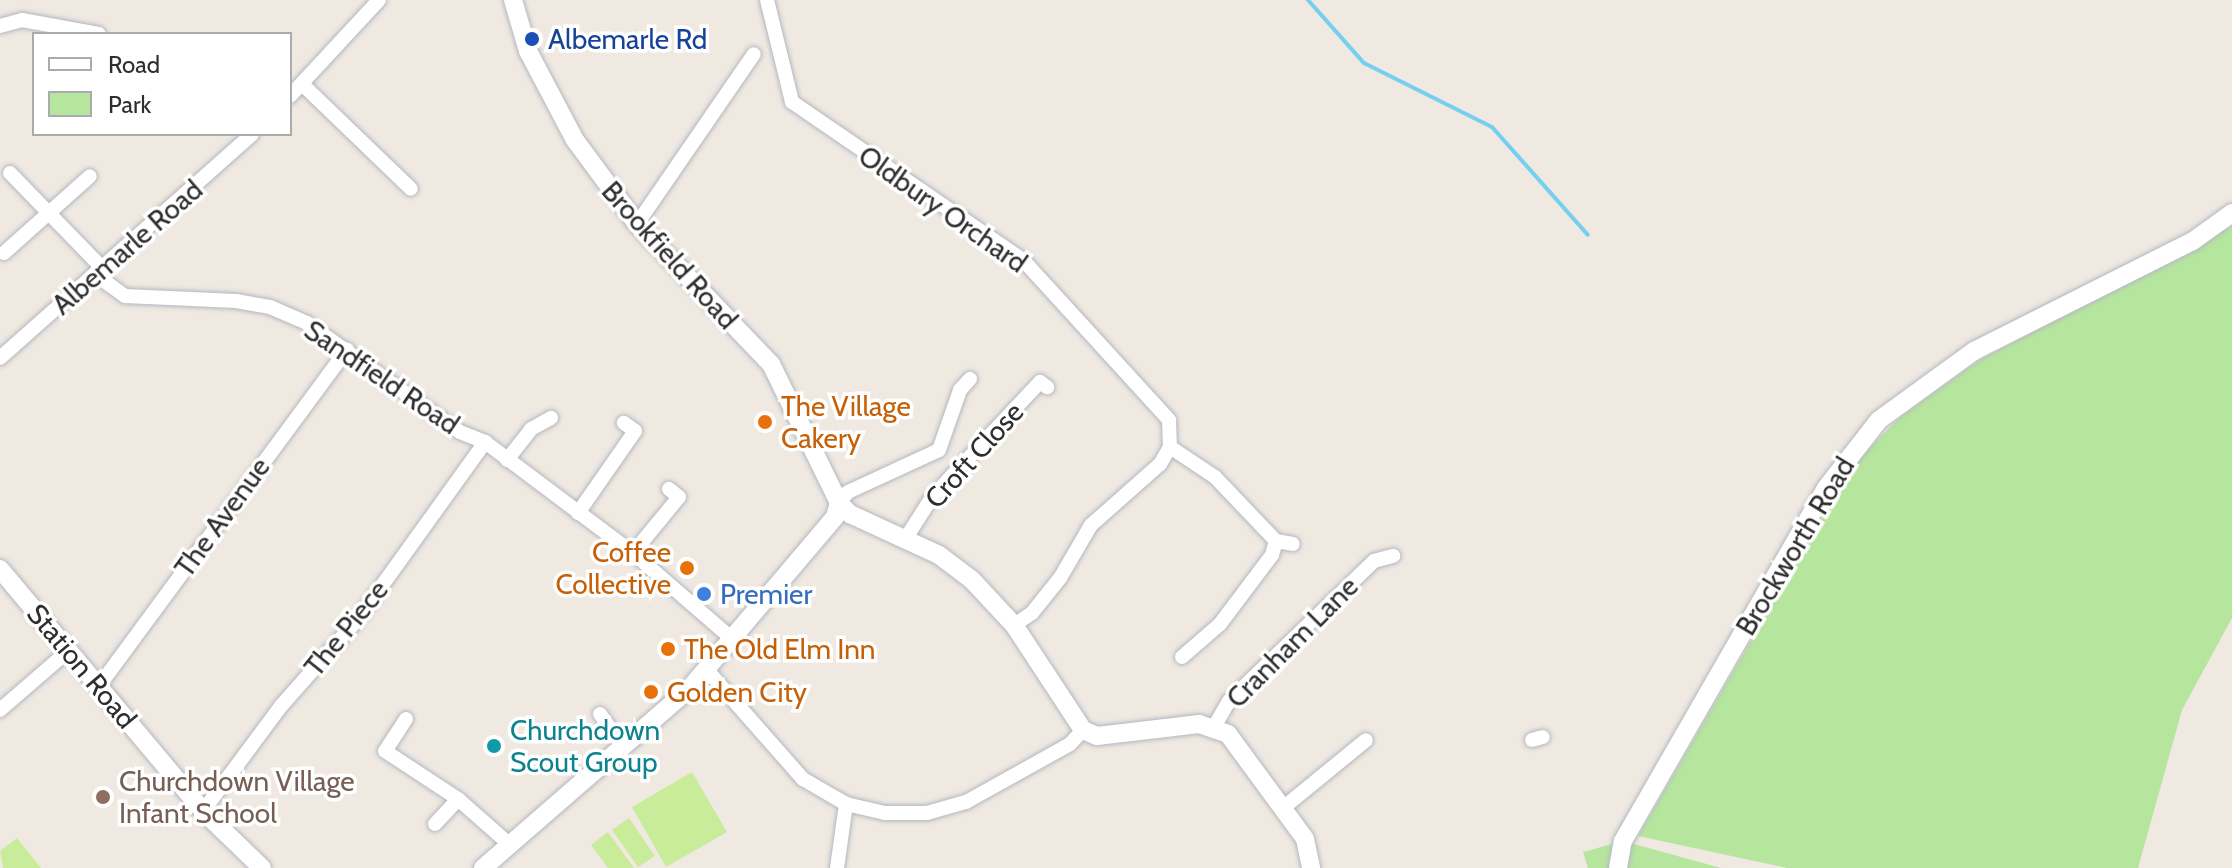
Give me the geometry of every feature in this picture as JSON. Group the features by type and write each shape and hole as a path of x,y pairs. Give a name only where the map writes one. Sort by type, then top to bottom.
{"street":[{"path":"292,94 379,0"},
{"name":"Brookfield Road","path":"513,0 528,51 575,140 637,224 771,364 839,503"},
{"name":"Oldbury Orchard","path":"767,0 792,102 1023,260 1169,420 1170,447"},
{"path":"0,26 22,20 88,32"},
{"path":"637,224 754,54"},
{"path":"302,84 411,189"},
{"name":"Albemarle Road","path":"0,358 250,136"},
{"name":"Sandfield Road","path":"10,173 125,296 270,307 347,350 460,432 485,442 633,553 731,638"},
{"path":"4,253 90,176"},
{"name":"Brockworth Road","path":"1618,868 1623,841 1826,488 1879,420 1974,351 2193,241 2232,213"},
{"name":"The Avenue","path":"99,686 347,350"},
{"name":"Croft Close","path":"906,538 932,497 1040,382 1047,387"},
{"path":"483,868 507,842 623,747 706,669 835,517 839,503 848,492 939,450 960,385"},
{"path":"507,460 531,429 551,418"},
{"path":"578,513 634,430"},
{"name":"The Piece","path":"203,811 281,706 358,619 485,442"},
{"path":"1014,625 1032,613 1060,578 1091,525 1160,464 1170,447 1215,477 1276,541 1293,544"},
{"path":"633,553 679,497"},
{"path":"839,503 850,514 906,538 972,580 1014,625 1083,730 1097,736 1199,724 1228,734 1305,839 1311,868"},
{"path":"1200,663 1186,654 1220,624 1272,555 1276,541"},
{"name":"Cranham Lane","path":"1214,727 1229,701 1374,561 1393,556"},
{"name":"Station Road","path":"0,569 203,811 262,868"},
{"path":"0,710 68,651"},
{"path":"706,669 803,779 846,804 885,813 917,813 966,802 1070,744 1083,730"},
{"path":"600,714 623,747"},
{"path":"406,719 385,751 458,799 507,842"},
{"path":"1283,808 1366,740"},
{"path":"435,824 458,799"},
{"path":"837,868 846,804"}],"green space":[{"path":"2232,226 2232,618 2182,710 2138,868 1787,868 1638,836 1853,465 1899,418 1978,361"},
{"path":"692,772 727,832 666,867 632,807"},
{"path":"629,818 655,856 638,867 612,830"},
{"path":"608,832 634,868 608,868 591,845"},
{"path":"17,838 41,868 3,868 0,851"},
{"path":"1623,841 1721,868 1588,868 1583,852"}],"waterway":[{"path":"1308,0 1364,63 1492,127 1588,235"}],"place":[{"name":"Albemarle Rd","path":"532,39"},
{"name":"The Village Cakery","path":"765,422"},
{"name":"Coffee Collective","path":"687,568"},
{"name":"Premier","path":"704,594"},
{"name":"The Old Elm Inn","path":"668,649"},
{"name":"Golden City","path":"651,692"},
{"name":"Churchdown Scout Group","path":"494,746"},
{"name":"Churchdown Village Infant School","path":"103,797"}]}
